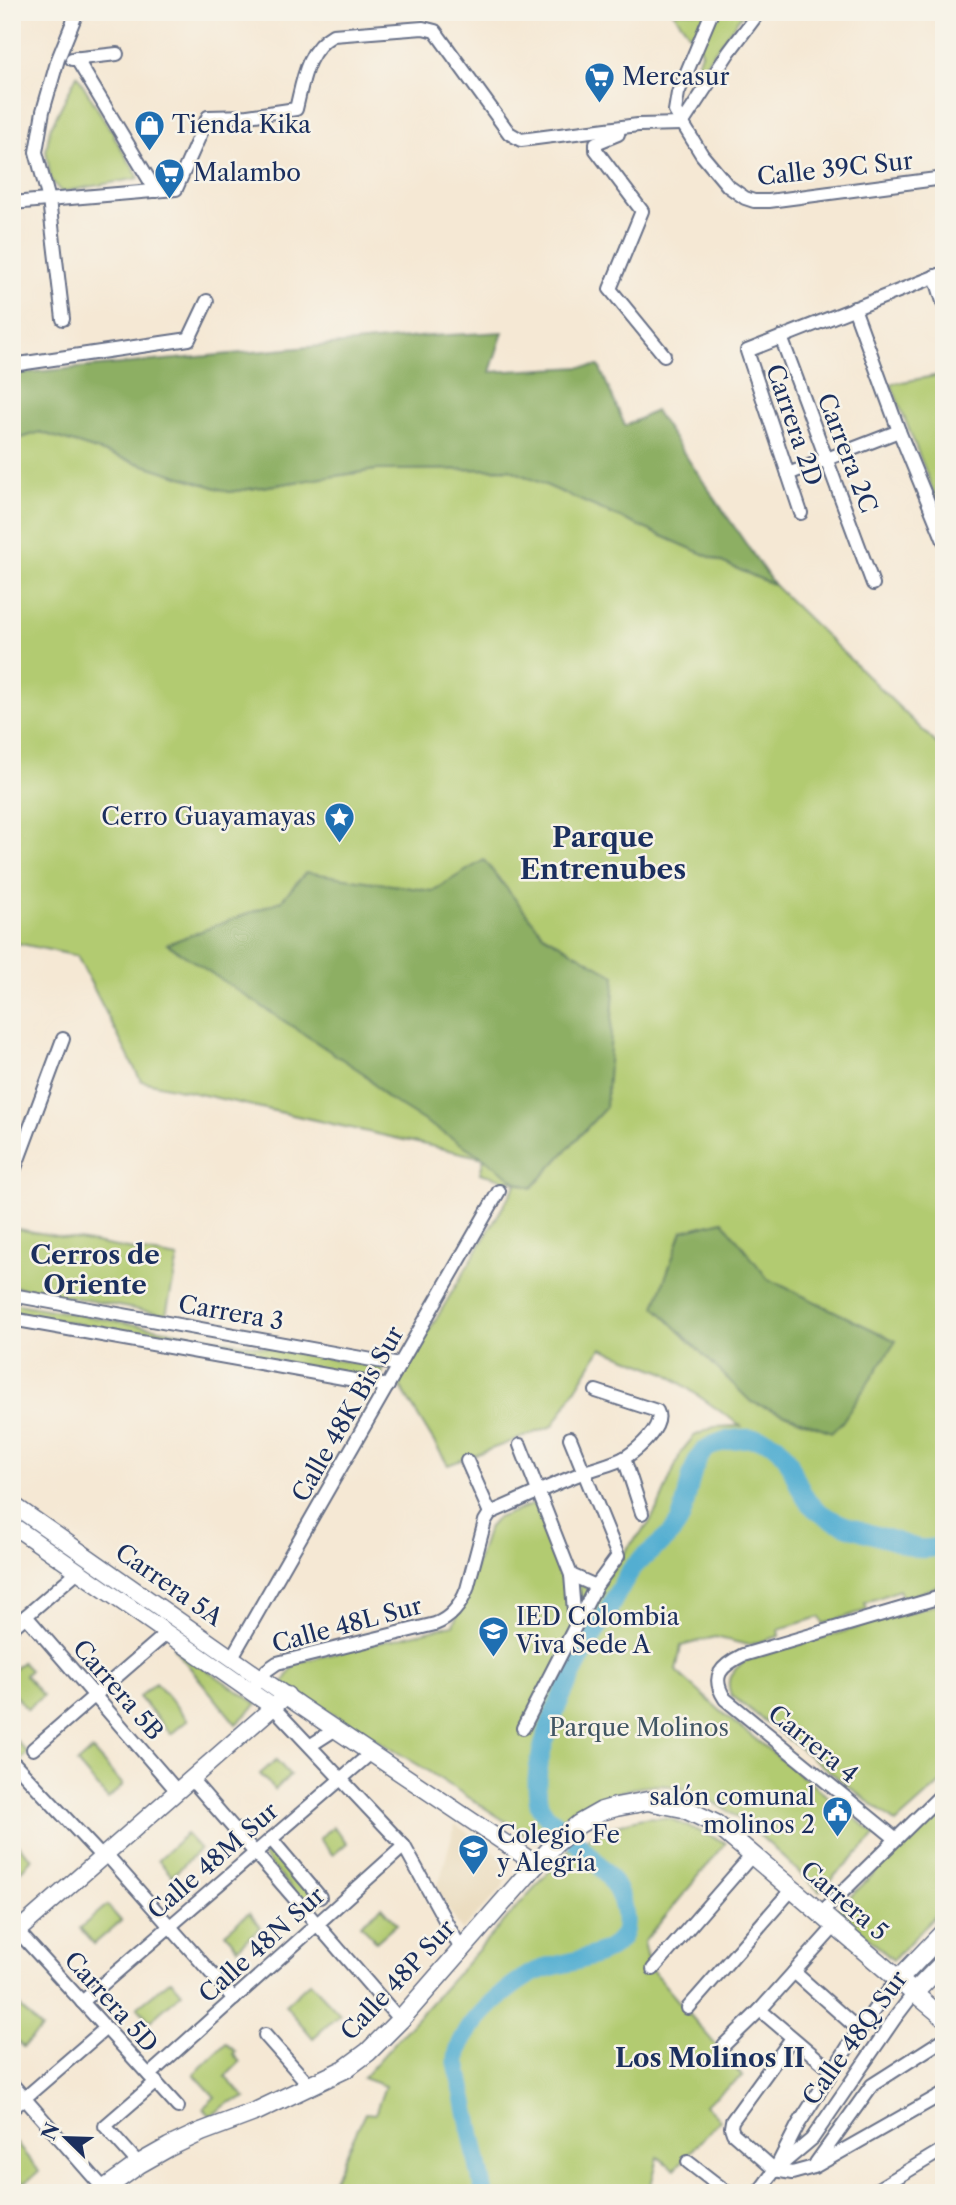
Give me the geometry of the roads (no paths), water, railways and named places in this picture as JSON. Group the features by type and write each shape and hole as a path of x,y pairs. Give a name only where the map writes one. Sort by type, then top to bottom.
{"main road":[{"name":"Calle 48P Sur","path":"101,2191 139,2164 201,2132 310,2086 356,2061 400,2020 556,1843 579,1824 602,1811 632,1802"},
{"name":"Carrera 5","path":"632,1802 663,1803 697,1814 724,1829 914,1993"},
{"name":"Calle 48Q Sur","path":"898,1980 944,1932"},
{"name":"Calle 48Q Sur","path":"914,1993 944,1962"}],"street":[{"path":"63,319 49,200 36,152 43,111 58,59 77,12"},
{"path":"682,124 675,111 678,93 712,12"},
{"path":"682,124 759,12"},
{"path":"12,203 177,189 208,117 248,116 296,109 310,58 323,40 333,35 423,27 435,32 448,46 501,122 518,139 528,141 619,128 682,124"},
{"path":"58,59 117,54"},
{"path":"76,58 156,191"},
{"name":"Calle 39C Sur","path":"682,124 702,155 728,187 754,201 944,178"},
{"path":"619,128 618,134 596,144 596,150 642,211 610,289 664,355"},
{"path":"781,337 939,274 944,305"},
{"path":"12,365 189,339 207,301"},
{"path":"854,309 899,431 944,541"},
{"name":"Carrera 2D","path":"781,337 747,351 801,513"},
{"name":"Carrera 2C","path":"781,337 873,584"},
{"path":"788,474 899,431"},
{"path":"12,1176 62,1040"},
{"name":"Calle 48K Bis Sur","path":"232,1657 499,1191"},
{"name":"Carrera 3","path":"12,1295 400,1365"},
{"name":"Carrera 3","path":"12,1319 388,1387"},
{"path":"467,1461 490,1513 584,1472 624,1458 643,1444 659,1423 660,1417 657,1411 596,1391"},
{"path":"523,1728 596,1586 618,1556 570,1438"},
{"path":"520,1445 571,1574 575,1625"},
{"path":"624,1458 642,1513"},
{"name":"Carrera 5A","path":"12,1504 293,1700"},
{"name":"Calle 48L Sur","path":"251,1691 267,1670 277,1663 442,1622 463,1599 485,1521 490,1513"},
{"name":"Carrera 5A","path":"12,1524 273,1707"},
{"path":"12,1628 79,1571"},
{"path":"571,1574 596,1586"},
{"name":"Carrera 4","path":"895,1838 725,1699 719,1689 719,1674 723,1667 743,1655 944,1596"},
{"name":"Carrera 5B","path":"26,1616 177,1791"},
{"path":"33,1749 167,1633"},
{"path":"14,1931 104,1856 273,1707 293,1700 536,1864"},
{"path":"273,1707 404,1846 461,1949"},
{"path":"310,1745 336,1729"},
{"name":"Calle 48M Sur","path":"82,2002 371,1753"},
{"path":"15,1764 170,1926 234,1999"},
{"path":"191,1779 400,2020"},
{"path":"821,1913 944,1792"},
{"path":"271,1839 320,1897"},
{"name":"Calle 48N Sur","path":"139,2164 105,2126 234,1999 404,1846"},
{"path":"653,1969 753,1854"},
{"path":"688,2008 793,1888"},
{"path":"724,2045 760,2010 836,1926"},
{"name":"Carrera 5D","path":"14,1931 178,2107"},
{"path":"794,1972 859,2030"},
{"name":"Calle 48Q Sur","path":"758,2193 775,2170 798,2125 832,2071 882,1998 898,1980"},
{"name":"Calle 48Q Sur","path":"775,2170 812,2139 914,1993"},
{"name":"Carrera 5","path":"914,1993 944,2018"},
{"path":"760,2010 832,2071"},
{"path":"12,2109 106,2028"},
{"path":"265,2035 310,2086"},
{"path":"792,2038 740,2110 731,2127 733,2133 775,2170 792,2173 814,2167 944,2093"},
{"path":"814,2167 872,2085 944,2039"},
{"path":"12,2084 101,2191"},
{"path":"871,2193 944,2149"},
{"path":"688,2162 728,2193"},
{"path":"768,2193 775,2170"}],"waterway":[{"path":"484,2193 457,2063 465,2036 487,2008 515,1984 540,1970 604,1952 622,1937 625,1926 624,1911 614,1884 540,1807 537,1780 546,1737 574,1671 628,1575 670,1534 680,1520 694,1468 702,1453 724,1441 752,1438 768,1441 776,1445 788,1460 809,1503 825,1516 852,1528 917,1548 944,1545"}],"place":[{"name":"Mercasur","path":"599,104"},
{"name":"Tienda Kika","path":"149,152"},
{"name":"Malambo","path":"170,200"},
{"name":"Cerro Guayamayas","path":"339,844"},
{"name":"IED Colombia Viva Sede A","path":"493,1658"},
{"name":"salón comunal molinos 2","path":"838,1838"},
{"name":"Colegio Fe y Alegría","path":"474,1876"}],"district":[{"name":"Parque Entrenubes","path":"603,853"},
{"name":"Cerros de Oriente","path":"95,1270"},
{"name":"Los Molinos II","path":"710,2058"}],"park label":[{"name":"Parque Molinos","path":"639,1728"}]}
